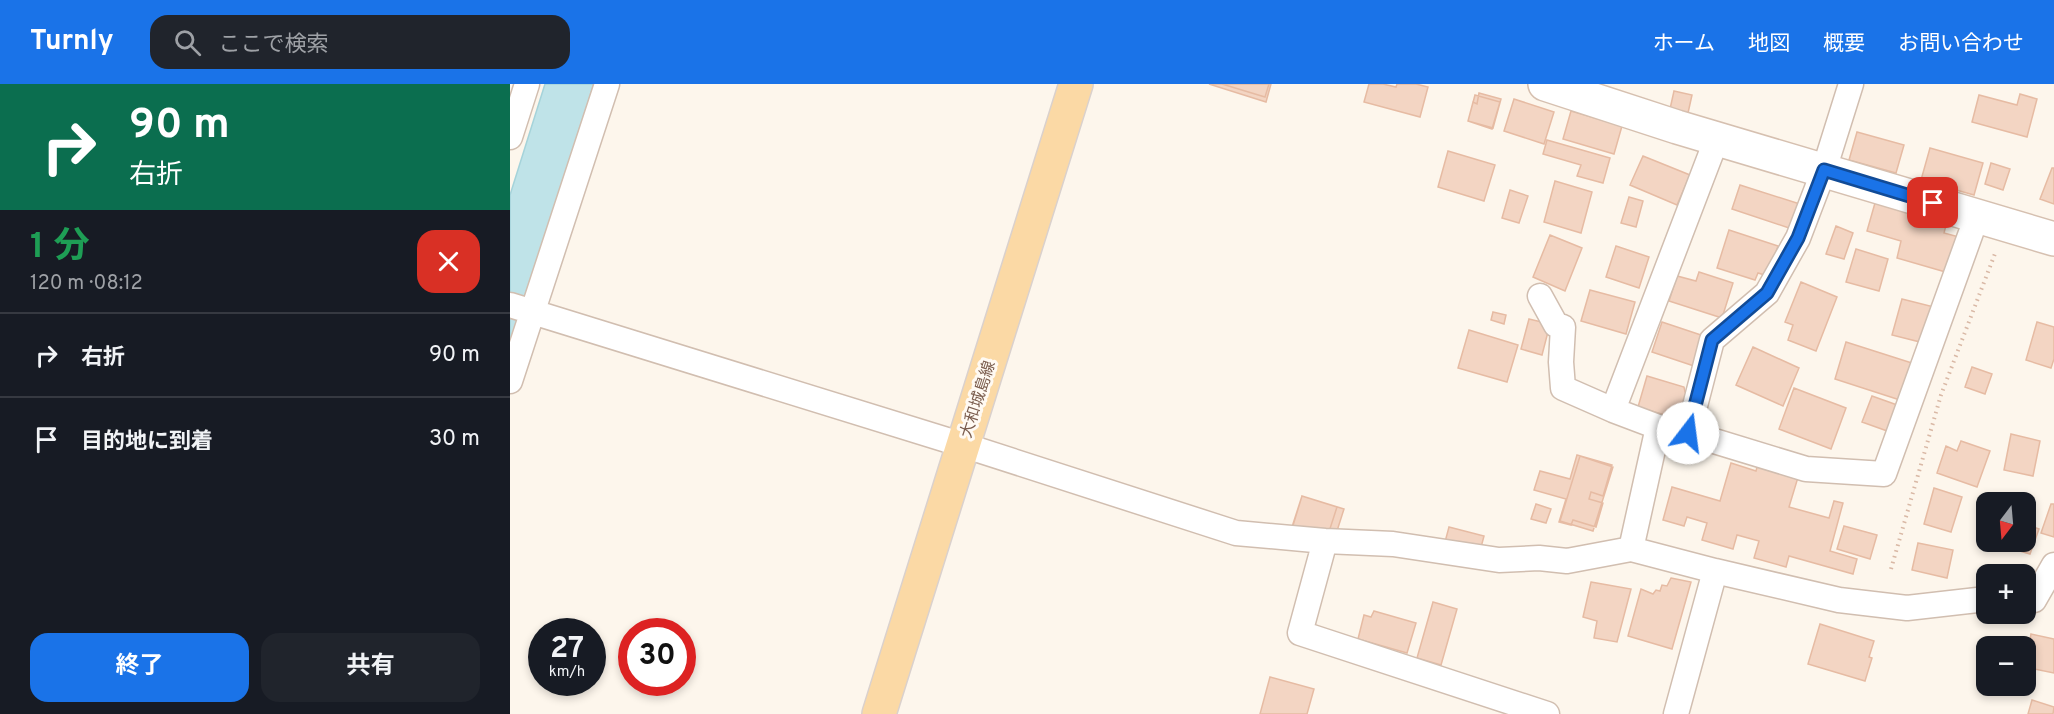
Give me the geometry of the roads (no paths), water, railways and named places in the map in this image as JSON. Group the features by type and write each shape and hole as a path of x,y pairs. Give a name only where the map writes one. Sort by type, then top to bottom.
{"main road":[{"name":"大和城島線","path":"879,714 1076,84"}],"street":[{"path":"510,137 527,84"},
{"path":"510,381 521,309 607,84"},
{"path":"1545,84 2054,239"},
{"path":"1688,433 1712,340 1767,293 1798,238 1824,170 1851,84"},
{"path":"1613,410 1717,138"},
{"path":"1540,296 1556,325 1563,327 1560,362 1563,388 1658,427 1688,433 1806,469 1884,474 1991,220"},
{"path":"521,309 963,445 1236,533 1325,542 1393,544 1499,560 1539,558 1567,561 1631,549 1715,572 1839,600 1907,608 1976,600"},
{"path":"1631,549 1658,427"},
{"path":"1325,542 1300,633 1547,714"},
{"path":"2038,601 2054,565"},
{"path":"1676,714 1715,572"}],"water":[{"path":"545,84 594,84 510,344 510,195"}]}
